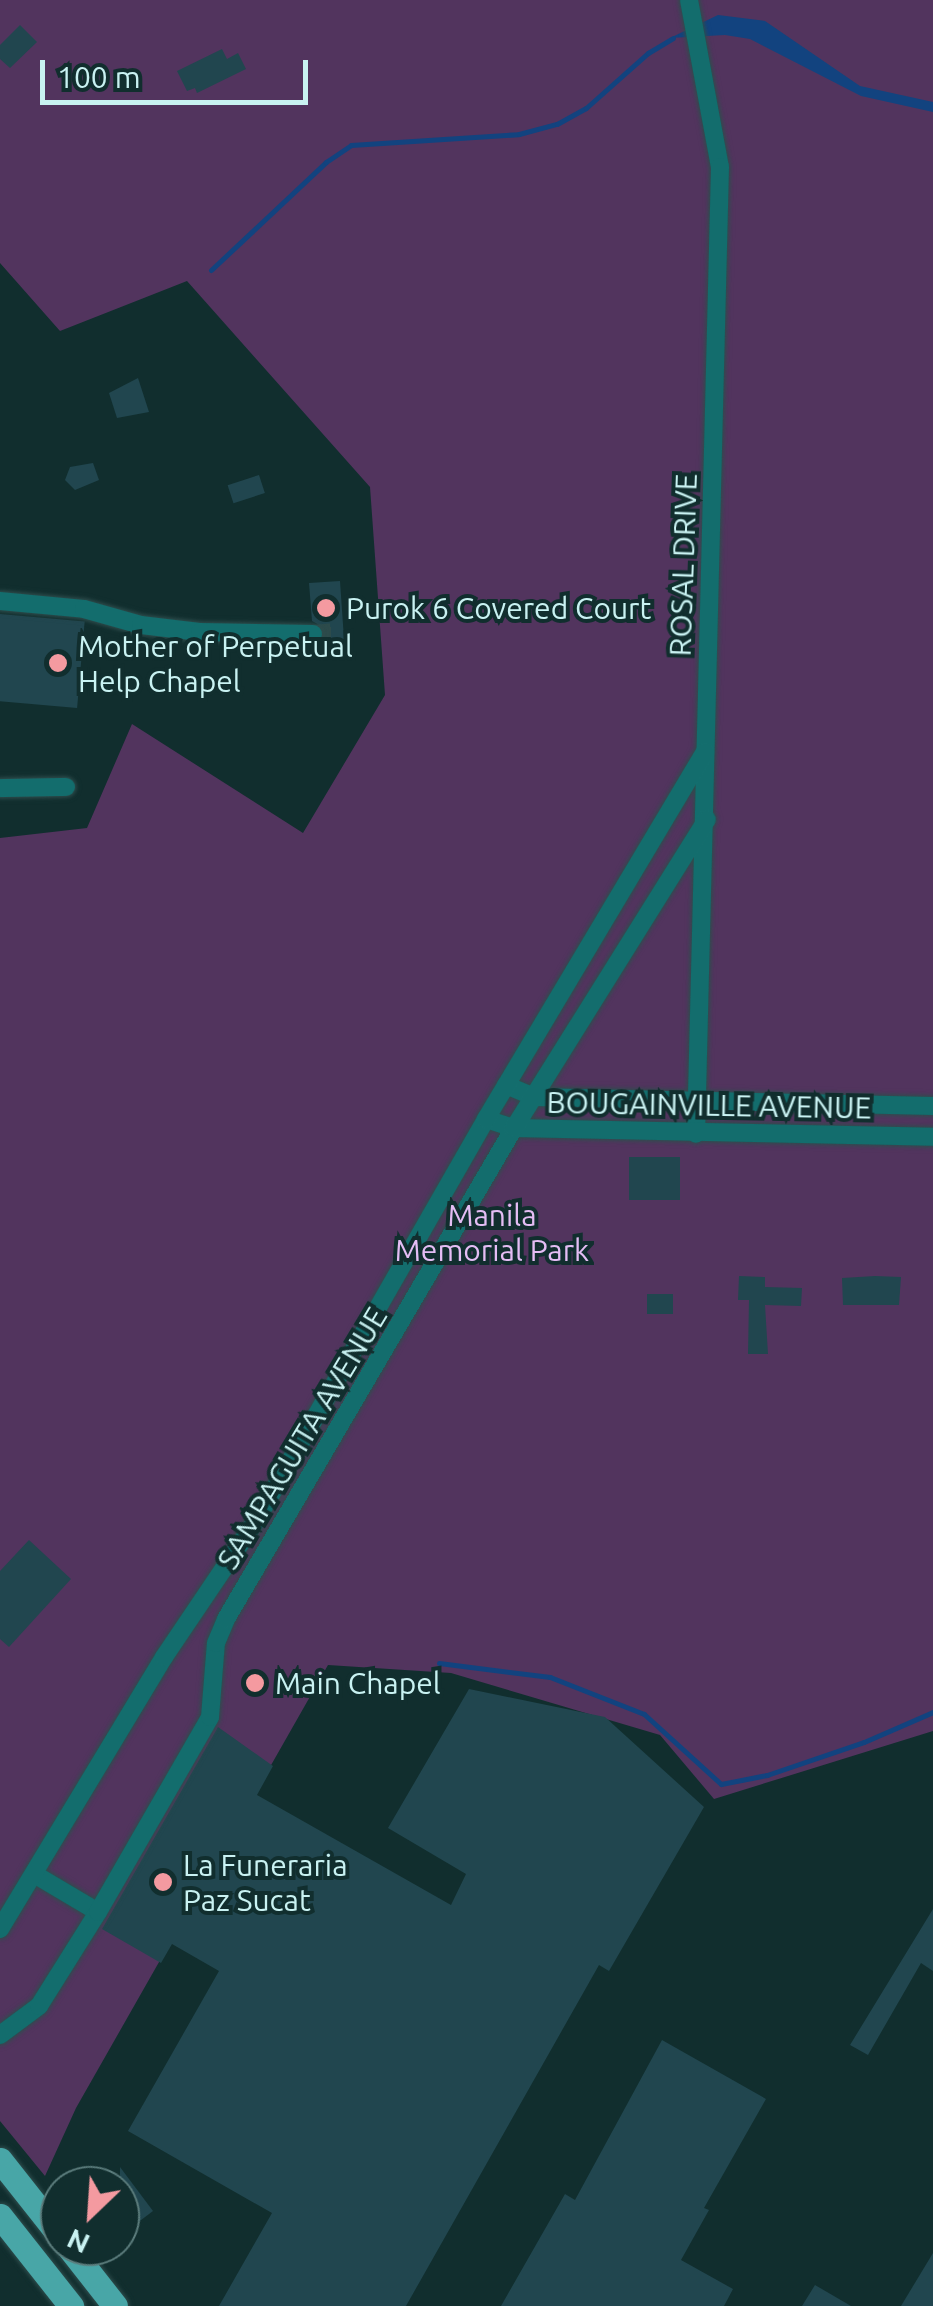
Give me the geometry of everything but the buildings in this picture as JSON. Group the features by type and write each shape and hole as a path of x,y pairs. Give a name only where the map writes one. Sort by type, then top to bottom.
{"main road":[{"path":"0,2160 40,2211"},
{"path":"0,2216 71,2306"},
{"path":"84,2266 115,2306"}],"street":[{"name":"ROSAL DRIVE","path":"689,0 720,166 705,751 707,819 696,1134"},
{"path":"0,601 84,609 141,626 200,632 313,634"},
{"name":"SAMPAGUITA AVENUE","path":"0,1929 164,1657 257,1519 486,1118 705,751"},
{"path":"0,788 66,787"},
{"name":"SAMPAGUITA AVENUE","path":"0,2035 39,2006 98,1912 210,1717 216,1643 514,1128 707,819"},
{"name":"BOUGAINVILLE AVENUE","path":"506,1086 534,1097 933,1106"},
{"name":"BOUGAINVILLE AVENUE","path":"486,1118 514,1128 933,1138"},
{"path":"280,1479 302,1493"},
{"path":"34,1874 98,1912"}],"green space":[{"name":"Manila Memorial Park","path":"0,0 933,0 933,1731 714,1799 660,1735 451,1673 328,1665 76,2108 50,2166 40,2166 40,2170 0,2121 0,838 87,828 132,724 303,833 385,695 370,487 187,281 60,331 0,263"}],"water":[{"path":"718,15 765,21 860,86 933,102 933,112 861,96 750,39 725,35 670,38"}],"waterway":[{"path":"211,270 326,162 351,145 519,134 557,124 586,108 648,53 673,38"},
{"path":"439,1663 550,1677 644,1714 721,1784 767,1775 864,1742 933,1712"}],"tunnel":[{"path":"313,634 336,632"}],"place":[{"name":"Purok 6 Covered Court","path":"326,608"},
{"name":"Mother of Perpetual Help Chapel","path":"58,663"},
{"name":"Main Chapel","path":"255,1683"},
{"name":"La Funeraria Paz Sucat","path":"163,1882"}]}
